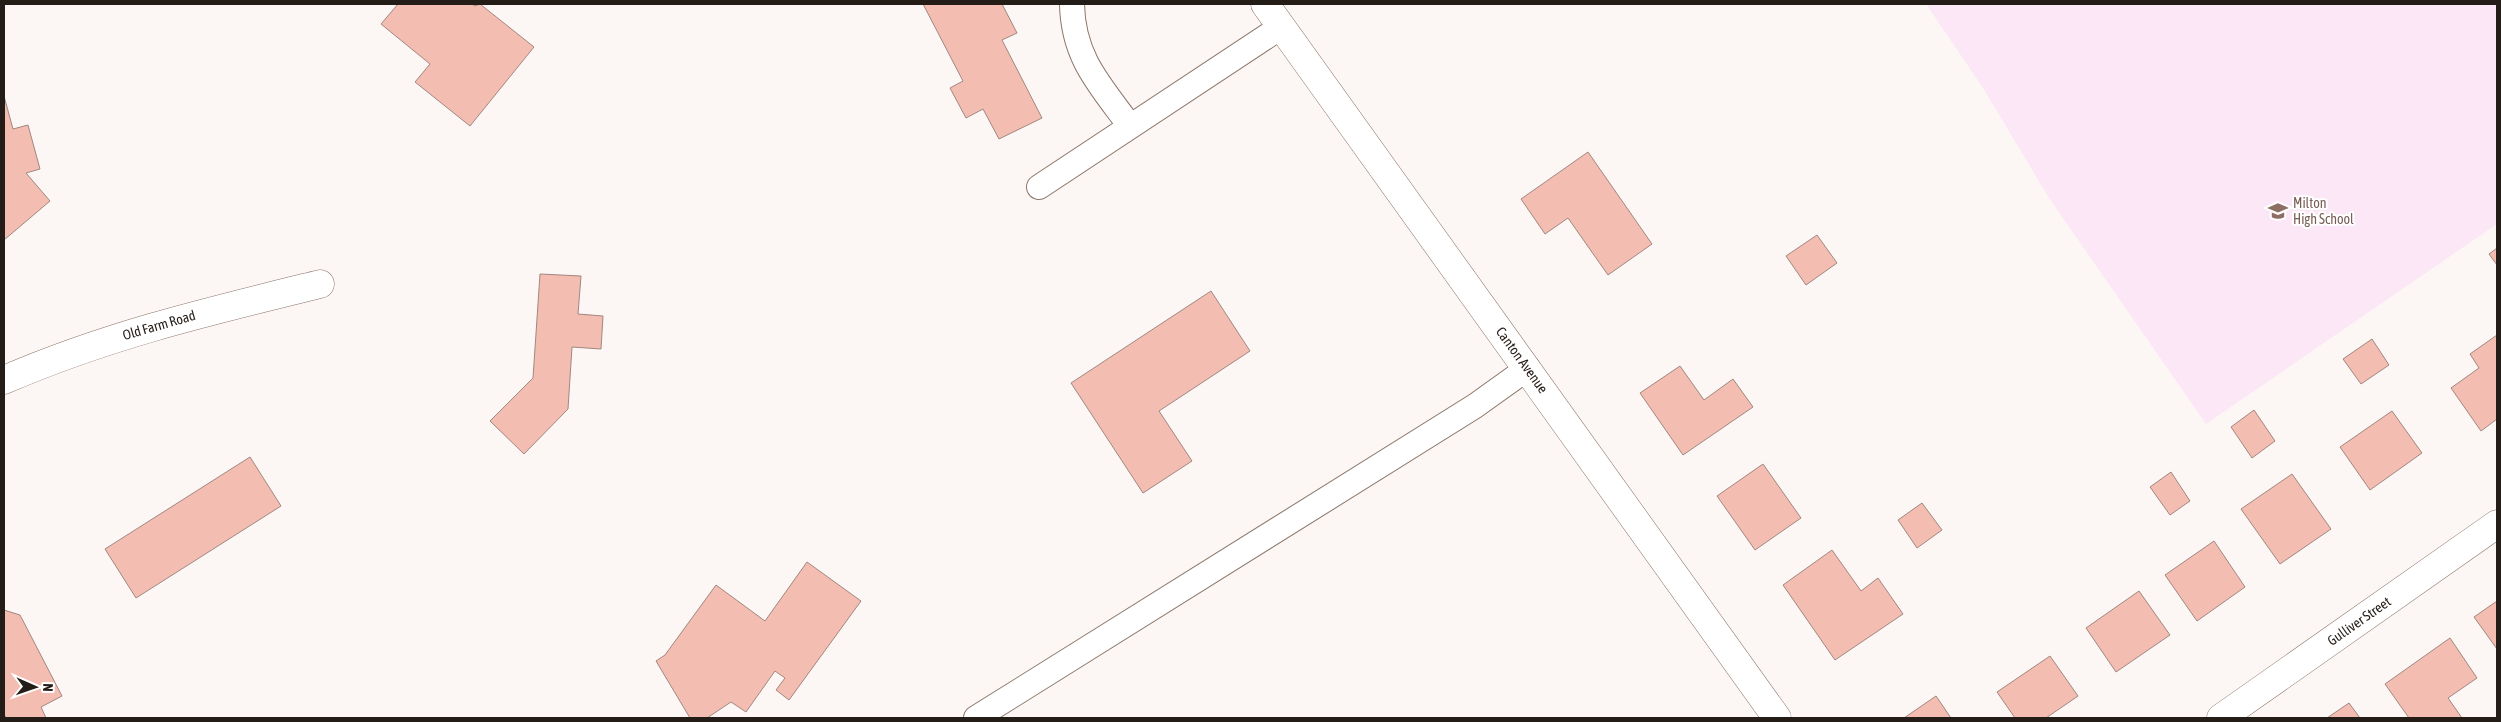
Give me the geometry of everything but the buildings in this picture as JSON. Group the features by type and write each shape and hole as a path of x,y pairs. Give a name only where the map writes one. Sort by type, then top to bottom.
{"main road":[{"name":"Canton Avenue","path":"1265,4 1528,368 1777,718"},
{"name":"Old Farm Road","path":"4,380 137,330 320,284"},
{"name":"Gulliver Street","path":"2221,718 2497,524"}],"lane":[{"path":"1072,4 1072,28 1087,67 1130,126"},
{"path":"1039,187 1281,27"},
{"path":"976,718 1475,406 1528,368"}],"shaded area":[{"name":"Milton High School","path":"1926,4 2497,4 2497,224 2206,424 2049,198 1983,88"}],"place":[{"name":"Milton High School","path":"2278,211"}]}
